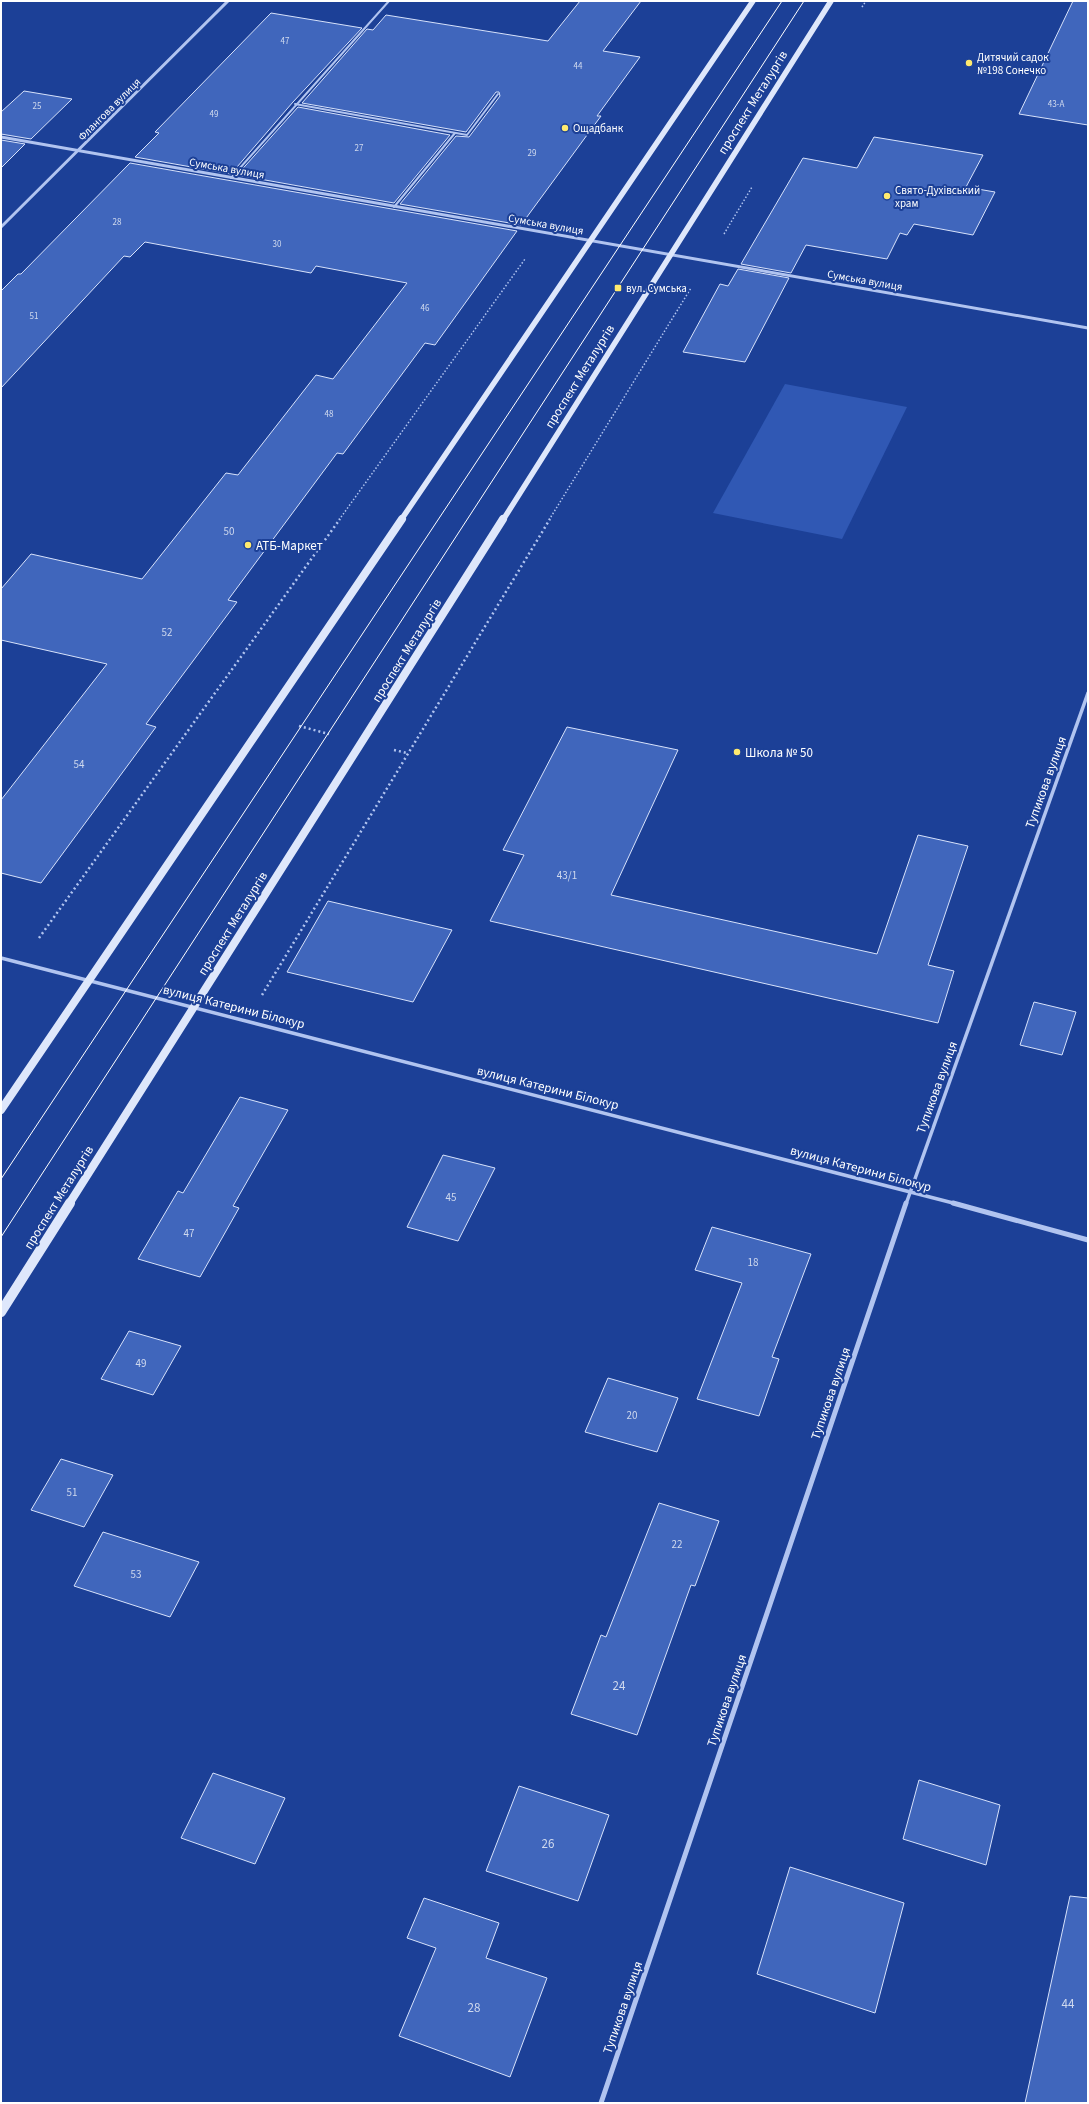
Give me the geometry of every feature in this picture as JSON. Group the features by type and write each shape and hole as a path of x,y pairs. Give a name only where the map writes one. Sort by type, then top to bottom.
{"main road":[{"path":"1,1110 268,719 753,1"},
{"name":"проспект Металургів","path":"1,1312 831,1"}],"street":[{"name":"Флангова вулиця","path":"1,228 228,1"},
{"name":"Сумська вулиця","path":"1,137 1088,328"},
{"name":"Тупикова вулиця","path":"601,2103 910,1191 1088,693"},
{"name":"вулиця Катерини Білокур","path":"1,958 195,1006 910,1191 1088,1240"}],"lane":[{"path":"231,178 295,104 389,1"},
{"path":"295,104 467,135 498,94"},
{"path":"394,207 454,133"}],"path":[{"path":"862,8 866,1"},
{"path":"247,1020 407,753 754,185"},
{"path":"21,963 544,233"},
{"path":"268,719 363,742"}],"shaded area":[{"path":"785,384 907,407 842,539 713,513"}],"building":[{"path":"580,1 641,1 603,51 640,57 597,116 601,116 521,225 400,204 456,136 469,137 500,96 499,92 496,92 466,132 302,103 367,29 373,30 386,15 548,41"},
{"path":"1073,1 1088,1 1088,125 1019,114"},
{"path":"271,13 362,28 293,102 231,174 135,157 159,133 155,132"},
{"path":"24,91 72,99 31,139 1,134 1,112"},
{"path":"298,107 450,135 394,203 237,175"},
{"path":"874,137 983,155 966,187 995,192 973,235 914,224 907,235 900,233 887,259 806,245 791,273 741,264 803,158 857,168"},
{"path":"1,140 25,144 1,168"},
{"path":"130,163 517,231 435,345 425,343 343,454 337,453 228,600 237,602 146,724 156,727 41,883 1,873 1,800 107,664 1,640 1,589 31,554 142,579 226,473 238,475 316,375 333,379 407,283 316,266 311,273 145,242 130,257 124,256 1,388 1,291 18,274 21,274"},
{"path":"738,269 789,278 745,362 683,352 720,284 728,286"},
{"path":"567,727 678,750 611,895 877,954 918,835 968,846 928,965 954,971 938,1023 490,921 524,855 503,850"},
{"path":"328,901 452,930 413,1002 287,972"},
{"path":"1034,1002 1076,1012 1062,1055 1020,1045"},
{"path":"240,1097 288,1110 233,1206 239,1208 200,1277 138,1259 178,1191 183,1193"},
{"path":"443,1155 495,1168 458,1241 407,1227"},
{"path":"712,1227 811,1254 772,1357 779,1359 759,1416 697,1399 742,1283 695,1270"},
{"path":"129,1331 181,1346 153,1395 101,1379"},
{"path":"608,1378 678,1398 657,1452 585,1432"},
{"path":"61,1459 113,1475 84,1527 31,1510"},
{"path":"659,1503 719,1521 695,1586 691,1585 637,1735 571,1714 601,1635 606,1637"},
{"path":"103,1532 199,1562 170,1617 74,1586"},
{"path":"213,1773 285,1798 255,1864 181,1838"},
{"path":"919,1780 1000,1805 986,1865 903,1839"},
{"path":"519,1786 609,1815 578,1901 486,1871"},
{"path":"790,1867 904,1903 875,2013 757,1974"},
{"path":"1070,1896 1088,1898 1088,2103 1025,2103"},
{"path":"424,1898 499,1923 486,1958 547,1978 510,2077 399,2036 436,1948 407,1938"}],"tram line":[{"path":"1,1179 782,1"},
{"path":"1,1237 804,1"}],"place":[{"name":"Дитячий садок №198 Сонечко","path":"969,63"},
{"name":"Ощадбанк","path":"565,128"},
{"name":"Свято-Духівський храм","path":"887,196"},
{"name":"вул. Сумська","path":"618,288"},
{"name":"АТБ-Маркет","path":"248,545"},
{"name":"Школа № 50","path":"737,752"}]}
